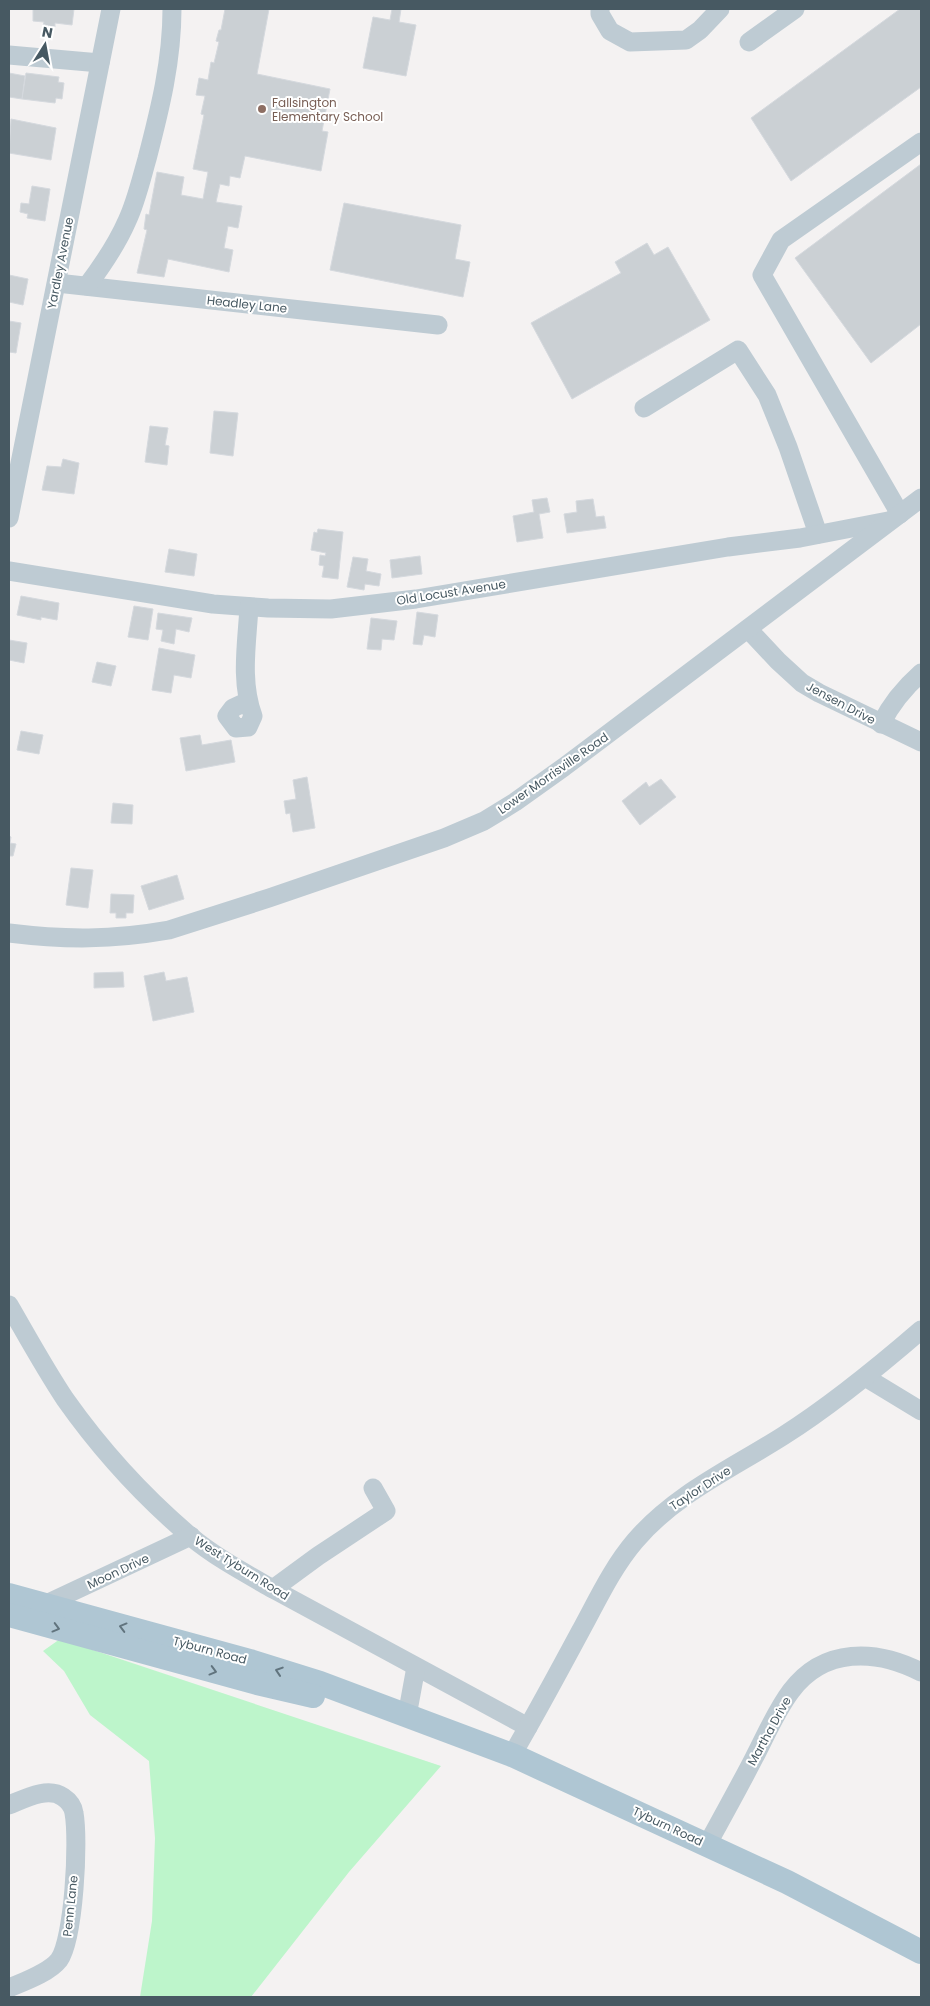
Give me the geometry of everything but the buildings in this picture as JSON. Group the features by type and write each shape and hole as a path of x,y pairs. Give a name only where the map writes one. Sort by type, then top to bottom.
{"main road":[{"name":"Tyburn Road","path":"9,1595 250,1661 320,1684 512,1755 787,1882 921,1952"},
{"name":"Tyburn Road","path":"13,1619 257,1683 407,1716"}],"street":[{"name":"Yardley Avenue","path":"9,518 111,9"},
{"path":"86,286 112,250 128,220 135,198 153,136 166,79 172,35 172,9"},
{"path":"600,9 600,14 610,31 630,42 686,40 700,30 720,9"},
{"path":"749,42 795,9"},
{"path":"9,55 100,63"},
{"path":"896,517 762,275 781,240 921,142"},
{"name":"Headley Lane","path":"57,283 438,325"},
{"path":"644,408 738,350 767,395 788,447 818,534"},
{"name":"Lower Morrisville Road","path":"9,933 53,938 105,938 169,930 444,838 484,820 515,802 921,498"},
{"name":"Old Locust Avenue","path":"9,571 213,604 248,607 331,609 416,599 701,551 818,534 896,517"},
{"path":"248,607 245,686 248,701"},
{"name":"Jensen Drive","path":"748,629 802,683 818,693 921,742"},
{"path":"881,724 890,707 906,686 921,673"},
{"name":"West Tyburn Road","path":"9,1305 65,1399 102,1447 125,1474 191,1536 237,1568 273,1589 528,1728"},
{"name":"Taylor Drive","path":"512,1755 607,1581 621,1558 648,1527 686,1494 782,1436 865,1377 921,1330"},
{"path":"865,1377 921,1411"},
{"path":"273,1589 318,1556 386,1511 372,1488"},
{"name":"Moon Drive","path":"44,1605 191,1536"},
{"name":"Martha Drive","path":"707,1845 736,1794 777,1713 801,1680 816,1667 838,1658 860,1656 882,1658 910,1666 921,1672"},
{"path":"407,1716 416,1667"},
{"name":"Penn Lane","path":"9,1805 39,1794 62,1796 70,1803 74,1811 76,1831 74,1875 65,1947 58,1960 52,1966 29,1980 9,1988"}],"green space":[{"path":"60,1639 441,1766 349,1872 251,1997 140,1997 152,1921 155,1838 149,1761 90,1715 64,1671 43,1651"}],"place":[{"name":"Fallsington Elementary School","path":"262,109"}]}
